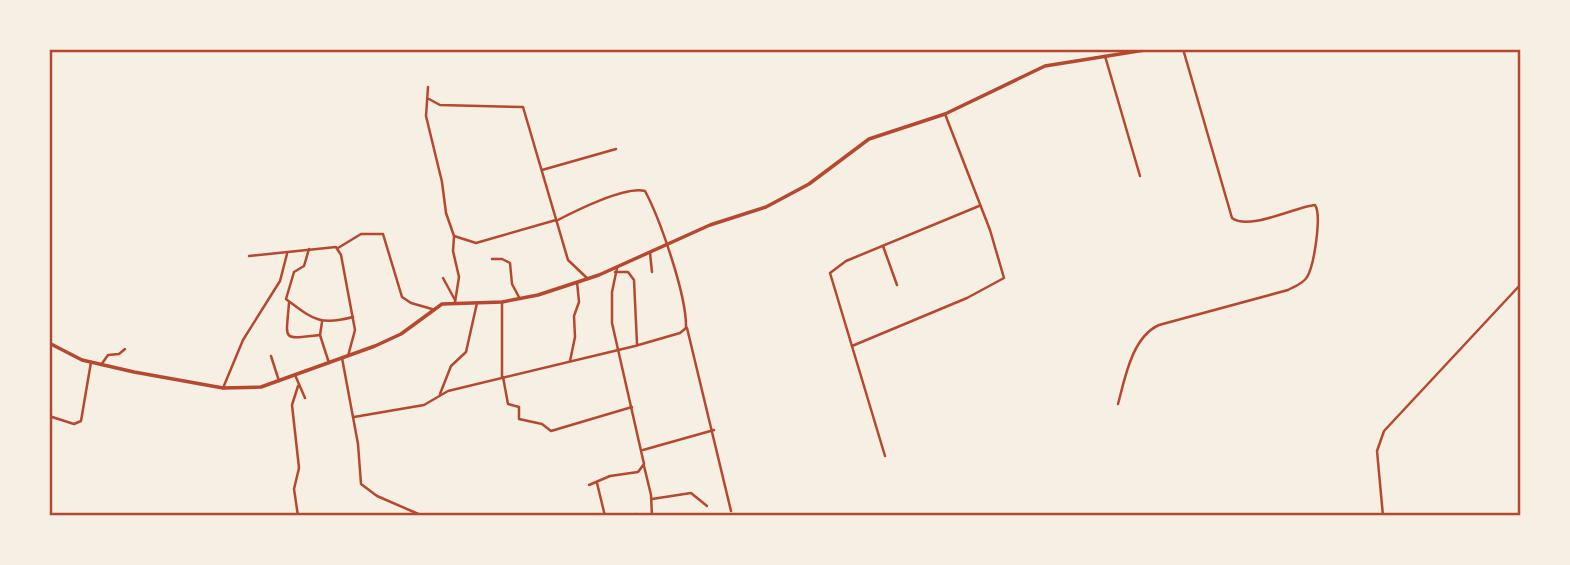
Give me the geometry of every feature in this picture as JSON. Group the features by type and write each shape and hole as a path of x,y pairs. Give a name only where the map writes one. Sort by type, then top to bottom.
{"main road":[{"path":"49,343 101,365 223,388 248,388 279,382 401,334 432,309 455,301 502,302 520,299 616,270 693,231 766,207 798,191 869,139 945,114 1045,66 1151,49"}],"street":[{"path":"1118,404 1132,358 1152,328 1288,290 1306,278 1314,250 1319,214 1317,206 1252,221 1238,222 1232,218 1183,49"},
{"path":"1105,56 1140,176"},
{"path":"428,87 426,116 442,182 446,212 454,236 453,248 459,277 455,301"},
{"path":"429,99 440,105 523,107 568,260 588,279"},
{"path":"852,346 1002,280 1004,273 945,114"},
{"path":"542,170 616,149"},
{"path":"454,236 481,242 556,221 590,205 644,190 656,209 671,257 714,430 731,512"},
{"path":"885,456 830,272 846,261 979,206"},
{"path":"338,248 362,234 383,234 388,242 402,297 411,303 432,309"},
{"path":"249,256 332,245 338,248"},
{"path":"883,246 897,285"},
{"path":"338,248 355,334 348,356"},
{"path":"309,250 304,266 293,274 286,297 289,302 322,322 353,317"},
{"path":"223,388 243,340 280,281 287,253"},
{"path":"650,253 652,272"},
{"path":"492,259 502,259 510,263 512,284 520,299"},
{"path":"637,345 635,280 628,272 616,270 612,317 617,350 643,451 652,499 652,516"},
{"path":"443,278 455,301"},
{"path":"570,361 575,337 574,316 579,298 578,282"},
{"path":"1383,516 1377,451 1384,431 1521,284"},
{"path":"289,302 286,330 290,337 295,340 320,335"},
{"path":"440,394 451,366 466,352 477,302"},
{"path":"502,302 503,377 508,404 519,407 519,419 542,424 551,431 632,407"},
{"path":"322,322 320,335 329,363"},
{"path":"354,417 424,405 440,394 637,345 680,333 687,326"},
{"path":"101,365 108,355 119,354 125,349"},
{"path":"271,356 279,382"},
{"path":"342,358 354,417 361,484 377,496 423,516"},
{"path":"49,416 74,424 81,421 91,362"},
{"path":"295,375 305,398"},
{"path":"298,386 292,408 299,468 294,489 298,516"},
{"path":"643,451 714,430"},
{"path":"589,485 610,476 638,472 644,466"},
{"path":"597,483 605,516"},
{"path":"652,499 691,493 707,506"}]}
